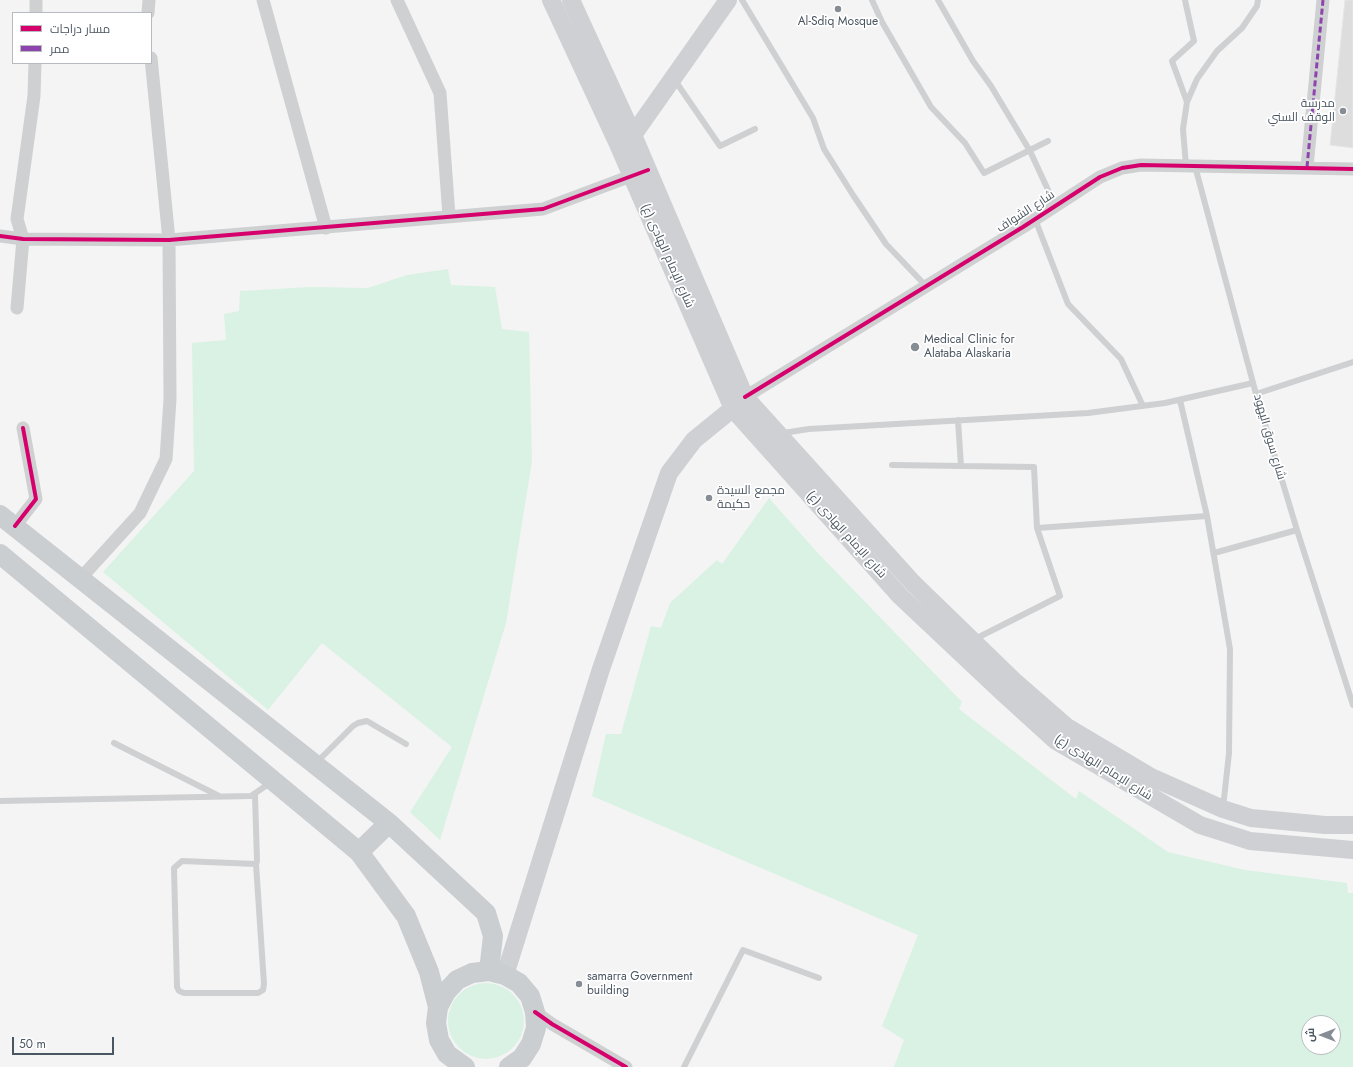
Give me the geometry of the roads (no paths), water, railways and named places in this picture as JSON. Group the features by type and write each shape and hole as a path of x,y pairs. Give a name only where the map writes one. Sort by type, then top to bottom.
{"main road":[{"name":"شارع الإمام الهادی (ع)","path":"551,0 625,138"},
{"name":"شارع الإمام الهادی (ع)","path":"571,0 625,138 739,403 900,596 1056,741 1200,825 1250,841 1353,850"},
{"path":"625,138 673,78 728,0"},
{"name":"شارع الإمام الهادی (ع)","path":"739,403 779,434 913,584 1067,727 1152,777 1223,809 1251,818 1325,825 1353,825"},
{"path":"497,973 669,473 694,440 739,403"},
{"path":"7,520 389,823 486,913 493,936 497,973"},
{"path":"0,554 359,852 406,916 429,972 438,1007 436,1024 439,1040 448,1061 465,1067"},
{"path":"359,852 389,823"},
{"path":"438,1007 446,992 457,980 472,973 497,973 519,983 530,996 535,1012 536,1028 531,1044 522,1058 509,1067"}],"street":[{"path":"36,0 36,12"},
{"path":"148,12 149,0"},
{"path":"263,0 326,228"},
{"path":"397,0 440,93 449,216"},
{"path":"1307,167 1323,0"},
{"path":"17,308 23,239 17,219 34,96 35,64"},
{"path":"80,579 140,513 166,459 170,399 169,240 152,64"},
{"name":"شارع الشواف","path":"739,403 1100,177 1122,168 1141,165 1353,169"},
{"path":"0,236 23,239 169,240 543,209 640,173"},
{"path":"7,520 36,499 23,428"},
{"path":"535,1012 552,1024 626,1067"}],"lane":[{"path":"742,0 813,118 824,148 853,195 886,244 926,286"},
{"path":"872,0 882,22 931,107 965,143 984,173 1048,141"},
{"path":"938,0 973,61 991,86 1030,151 1055,205"},
{"path":"1185,0 1194,41 1172,61 1187,102"},
{"path":"1187,102 1197,79 1217,51 1242,28 1257,6 1258,0"},
{"path":"673,78 720,146 755,129"},
{"name":"شارع سوق اليهود","path":"1187,102 1183,130 1191,166 1256,394 1297,530 1353,705"},
{"path":"1035,219 1068,304 1121,359 1143,406"},
{"path":"1256,394 1353,362"},
{"path":"779,434 809,429 1088,413 1180,400 1253,383"},
{"path":"1180,400 1207,516 1230,649 1229,753 1223,809"},
{"path":"958,420 961,466"},
{"path":"892,465 1034,467 1037,528 1060,596 972,640"},
{"path":"1037,528 1207,516"},
{"path":"1214,553 1297,530"},
{"path":"315,764 353,726 367,721 406,744"},
{"path":"114,743 220,797"},
{"path":"0,801 220,797 255,794 273,780"},
{"path":"255,794 256,864 264,984 263,990 258,993 184,994 179,991 177,987 174,868 182,860 256,864"},
{"path":"684,1067 743,950 819,978"}],"place":[{"name":"Al-Sdiq Mosque","path":"838,9"},
{"name":"مدرسة الوقف السني","path":"1343,111"},
{"name":"Medical Clinic for Alataba Alaskaria","path":"915,347"},
{"name":"مجمع السيدة حكيمة","path":"709,498"},
{"name":"samarra Government building","path":"579,984"}]}
